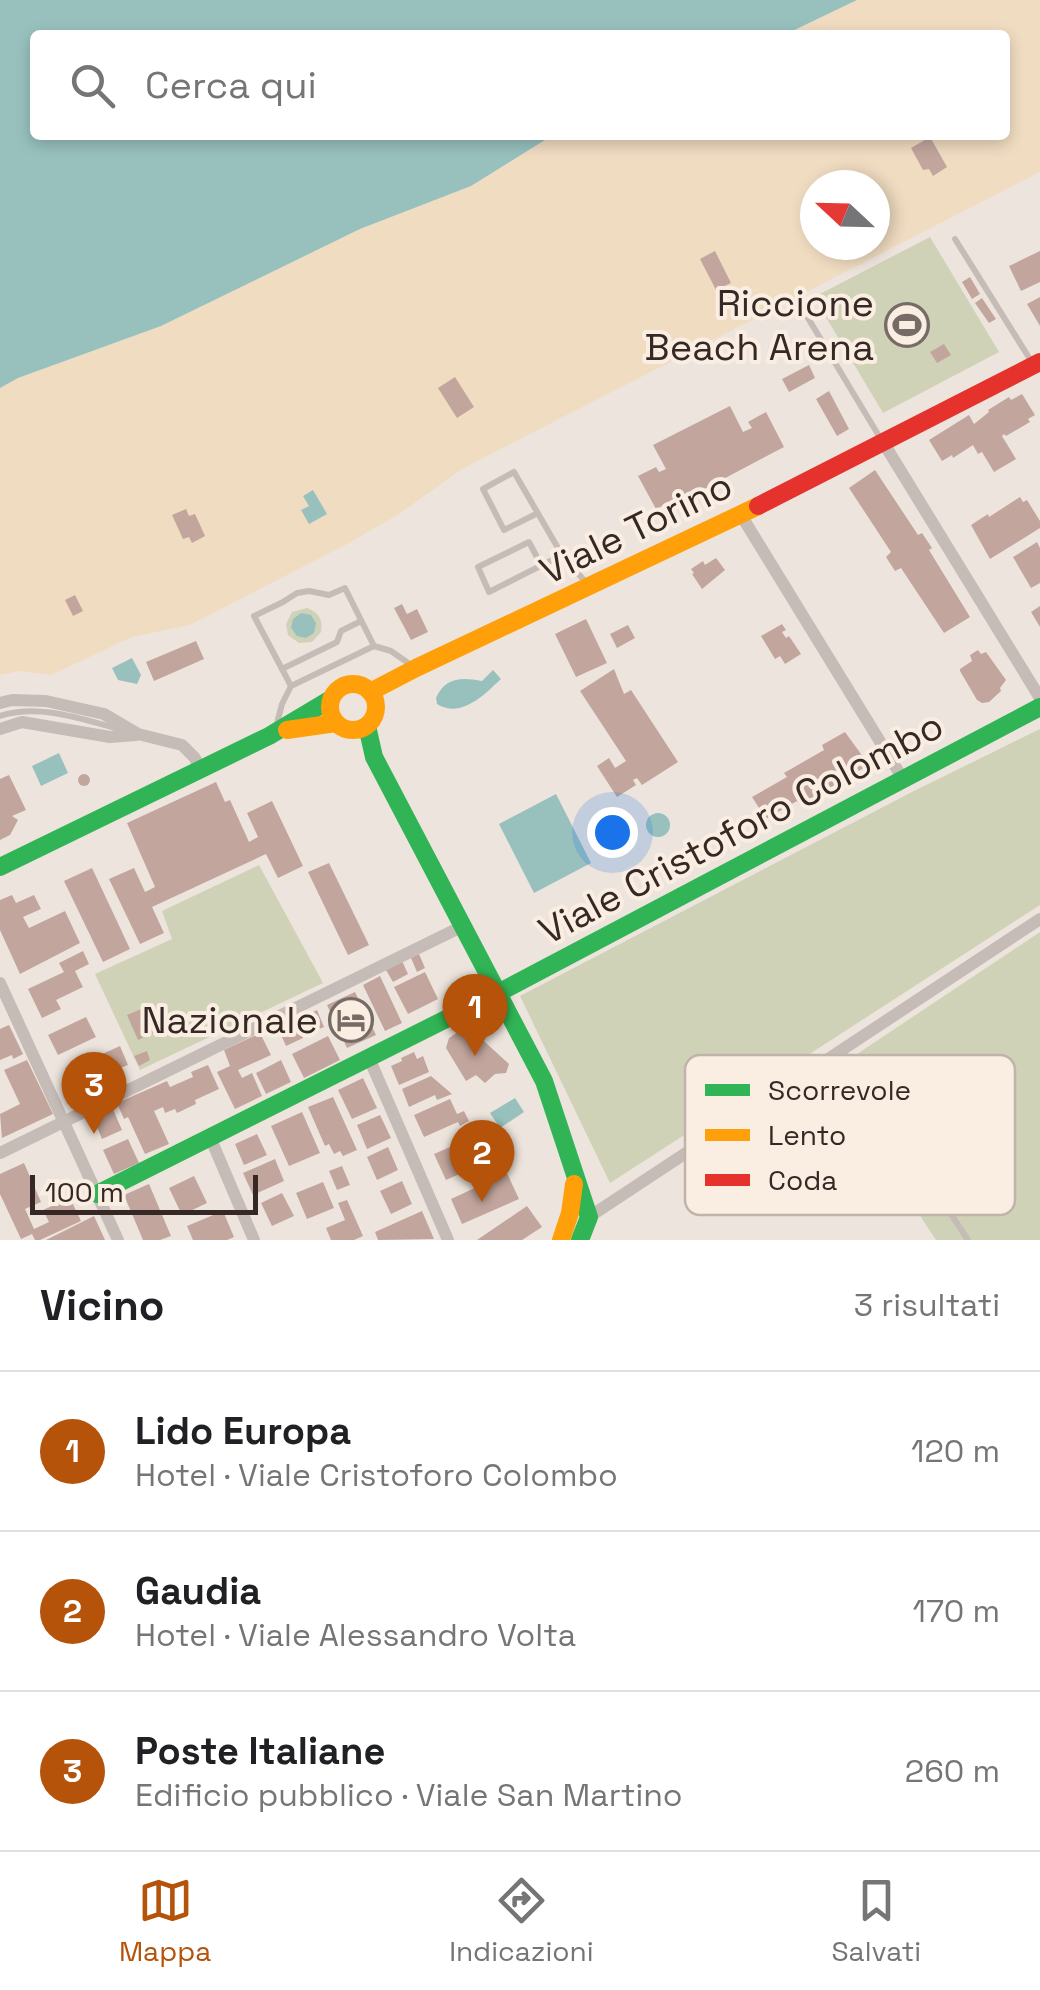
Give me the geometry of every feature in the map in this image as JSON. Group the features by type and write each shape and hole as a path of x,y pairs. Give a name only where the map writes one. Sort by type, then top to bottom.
{"street":[{"name":"Viale Torino","path":"370,692 1038,368"},
{"path":"883,442 1040,698"},
{"path":"741,515 903,779"},
{"name":"Viale Torino","path":"371,720 416,668"},
{"path":"374,757 371,720 376,703 370,692 351,684 337,690 330,710 374,757 544,1081 589,1218"},
{"path":"0,704 12,700 46,702 104,714 138,734 182,745 202,770"},
{"path":"0,866 202,770 331,700"},
{"name":"Viale Cristoforo Colombo","path":"97,1194 498,993 1040,707"},
{"path":"274,733 300,727 341,726 356,730 371,720"},
{"path":"0,729 22,722 110,737 138,734"},
{"path":"834,1055 1040,919"},
{"path":"0,1153 463,926"},
{"path":"0,983 118,1240"},
{"path":"369,1058 448,1240"},
{"path":"210,1138 254,1240"},
{"path":"580,1240 589,1218 685,1154"},
{"path":"560,1240 574,1197 574,1174"}],"lane":[{"name":"Viale Torino","path":"954,239 1038,368"},
{"path":"961,249 969,244"},
{"path":"808,318 883,442"},
{"path":"536,514 504,530 483,489 514,472 562,555 590,587"},
{"path":"541,565 529,542 478,568 489,592 562,555"},
{"path":"291,686 254,616 297,592 309,590 329,595 345,588 374,646 416,668"},
{"path":"282,669 337,642 341,631 361,622"},
{"path":"274,733 291,686 374,646"},
{"path":"0,716 36,711 138,734"},
{"path":"842,1050 845,1055"},
{"path":"951,1215 968,1240"}],"green space":[{"name":"Riccione Beach Arena","path":"930,237 999,352 883,413 814,297"},
{"path":"307,608 319,617 321,632 312,642 299,643 288,635 286,624 292,612"},
{"path":"1040,729 1040,905 808,1055 685,1055 685,1135 610,1183 520,996"},
{"path":"259,865 323,983 140,1070 95,974 172,939 162,911"},
{"path":"1040,932 1040,1240 936,1240 920,1215 1015,1215 1015,1055 856,1055"}],"sand":[{"path":"857,0 1040,0 1040,172 890,249 890,170 800,170 800,260 869,260 462,469 399,514 349,543 190,625 132,637 51,675 20,671 0,675 0,388 161,326 360,229 471,186 545,140 1010,140 1010,30 794,30"}],"water":[{"path":"0,0 857,0 794,30 30,30 30,140 545,140 471,186 360,229 161,326 0,388"},
{"path":"313,490 327,514 309,524 301,510 309,506 303,496"},
{"path":"301,613 311,615 316,623 314,633 306,638 297,636 291,628 293,619"},
{"path":"132,658 141,675 137,684 118,680 112,668"},
{"path":"493,670 501,679 472,703 455,709 437,704 436,698 449,682 482,681"},
{"path":"59,753 68,773 41,786 32,766"},
{"path":"556,794 591,863 534,893 499,824"},
{"path":"658,813 670,825 658,837 646,825"},
{"path":"515,1098 524,1112 500,1128 490,1113"}],"building":[{"path":"932,140 947,167 933,176 929,169 923,170 911,148"},
{"path":"715,251 731,283 716,290 700,259"},
{"path":"1040,251 1040,282 1021,291 1009,266"},
{"path":"970,277 980,294 972,299 962,282"},
{"path":"1040,297 1040,326 1027,304"},
{"path":"982,298 996,319 989,323 975,303"},
{"path":"944,344 951,355 937,363 930,352"},
{"path":"809,365 815,378 789,392 782,379"},
{"path":"455,377 474,407 457,418 438,388"},
{"path":"829,391 849,429 837,436 816,399"},
{"path":"1022,394 1035,415 1028,419 1030,422 1002,436 1016,459 994,472 973,445 942,461 929,440 969,415 974,424 988,410"},
{"path":"730,406 743,432 752,428 748,422 766,412 784,447 676,504 674,500 656,509 638,476 656,467 659,472 666,469 653,445"},
{"path":"875,470 918,535 922,533 932,548 929,550 970,617 944,633 901,568 895,571 886,557 891,552 849,488"},
{"path":"1020,497 1023,502 1027,500 1040,528 990,559 971,525"},
{"path":"186,509 189,516 195,514 205,536 192,543 189,537 183,539 172,515"},
{"path":"1037,542 1040,583 1031,588 1013,557"},
{"path":"716,558 725,570 702,589 691,569"},
{"path":"75,595 83,611 73,616 65,600"},
{"path":"402,604 407,614 417,609 428,632 411,640 394,608"},
{"path":"1040,606 1040,627 1031,612"},
{"path":"586,619 607,663 576,677 555,634"},
{"path":"782,624 786,630 782,632 801,654 785,664 780,656 775,659 761,636"},
{"path":"628,625 635,638 617,648 610,634"},
{"path":"196,641 204,659 154,681 146,662"},
{"path":"978,650 981,654 986,652 1006,680 1001,691 982,703 960,671"},
{"path":"614,669 624,694 631,690 678,762 642,785 637,778 633,780 636,785 617,797 597,766 609,758 615,768 626,761 580,691"},
{"path":"845,732 869,765 800,805 797,801 766,819 752,797 787,777 784,773 824,750 822,745"},
{"path":"9,775 26,810 12,816 18,820 10,835 0,840 0,779"},
{"path":"79,775 89,775 89,785 79,785"},
{"path":"216,782 225,802 230,800 249,842 258,837 247,813 272,801 303,866 278,878 266,854 152,907 164,933 140,944 109,879 134,868 145,892 155,887 127,823"},
{"path":"329,863 369,945 348,955 308,872"},
{"path":"92,868 130,949 103,962 64,881"},
{"path":"12,895 16,903 34,895 41,909 23,917 29,928 65,911 80,943 20,974 0,930 0,900"},
{"path":"83,951 89,964 75,971 83,987 56,1000 61,1009 42,1018 28,989 64,972 59,963"},
{"path":"419,954 425,968 417,972 411,958"},
{"path":"402,961 408,974 393,982 386,970"},
{"path":"425,972 438,999 408,1014 394,987"},
{"path":"380,976 402,1023 385,1031 363,985"},
{"name":"Nazionale","path":"355,992 376,1035 347,1048 327,1005"},
{"path":"146,1007 157,1031 138,1040 127,1015"},
{"path":"317,1010 324,1027 314,1031 307,1015"},
{"path":"86,1017 96,1037 58,1055 48,1035"},
{"path":"293,1018 303,1038 286,1046 277,1026"},
{"path":"9,1025 23,1054 0,1060 0,1029"},
{"path":"461,1030 475,1033 509,1064 506,1073 495,1074 485,1083 476,1075 466,1081 446,1048 449,1038"},
{"path":"260,1033 271,1055 238,1070 242,1078 252,1073 262,1096 235,1109 217,1072 230,1066 224,1050"},
{"path":"328,1036 340,1060 304,1078 292,1054"},
{"path":"120,1046 128,1065 108,1073 100,1055"},
{"path":"147,1051 150,1060 139,1066 134,1056"},
{"path":"414,1052 417,1059 423,1056 429,1072 399,1085 391,1066"},
{"path":"89,1057 100,1081 75,1092 65,1068"},
{"path":"27,1060 53,1114 2,1138 0,1114 20,1104 4,1070"},
{"path":"281,1060 291,1082 266,1094 256,1073"},
{"path":"208,1065 219,1089 177,1113 175,1109 165,1113 163,1107 154,1111 169,1144 145,1154 117,1103 167,1081 170,1087"},
{"path":"431,1076 452,1094 437,1100 435,1095 409,1107 402,1089"},
{"path":"363,1078 377,1108 352,1119 338,1090"},
{"path":"333,1097 357,1150 343,1156 340,1151 334,1154 329,1144 325,1146 308,1107"},
{"path":"450,1099 457,1114 464,1111 469,1121 424,1137 414,1115"},
{"path":"112,1107 122,1130 102,1139 92,1115"},
{"path":"302,1112 320,1153 289,1166 271,1126"},
{"path":"380,1115 391,1138 367,1149 357,1125"},
{"path":"257,1134 267,1155 244,1165 235,1144"},
{"path":"128,1139 139,1163 114,1174 103,1150"},
{"path":"466,1140 484,1163 446,1180 434,1154"},
{"path":"388,1147 398,1170 377,1180 367,1157"},
{"path":"275,1159 284,1181 253,1195 243,1173"},
{"path":"24,1163 41,1202 25,1209 34,1229 49,1222 43,1210 70,1198 81,1221 40,1240 32,1234 21,1239 0,1194 0,1174"},
{"path":"342,1166 350,1185 337,1190 329,1171"},
{"path":"507,1173 519,1199 462,1224 451,1199"},
{"path":"194,1176 207,1203 182,1215 169,1188"},
{"path":"402,1181 412,1204 391,1214 380,1191"},
{"path":"323,1182 334,1208 307,1219 296,1193"},
{"path":"149,1184 171,1236 160,1240 143,1240 124,1195"},
{"path":"282,1193 294,1216 272,1226 261,1203"},
{"path":"347,1200 363,1236 331,1240 326,1228 345,1220 338,1203"},
{"path":"527,1206 542,1227 522,1240 477,1240"},
{"path":"223,1211 234,1237 193,1240 187,1226"},
{"path":"422,1211 434,1239 378,1240 375,1232"},
{"path":"94,1216 105,1240 46,1240"}],"traffic: fast":[{"path":"0,867 269,736 331,699"},
{"path":"97,1194 498,993 1040,707"},
{"path":"367,726 374,757 544,1081 589,1217 580,1240"}],"traffic: slow":[{"path":"370,692 758,506"},
{"path":"353,684 369,691 376,707 369,723 353,730 337,723 330,707 337,691 353,684"},
{"path":"287,730 336,723"},
{"path":"561,1240 574,1184"}],"traffic: jam":[{"path":"758,506 1040,362"}],"place":[{"name":"Riccione Beach Arena","path":"907,325"},
{"name":"Nazionale","path":"351,1020"},
{"name":"Lido Europa","path":"475,1056"},
{"name":"Poste Italiane","path":"94,1134"},
{"name":"Gaudia","path":"482,1202"}]}
